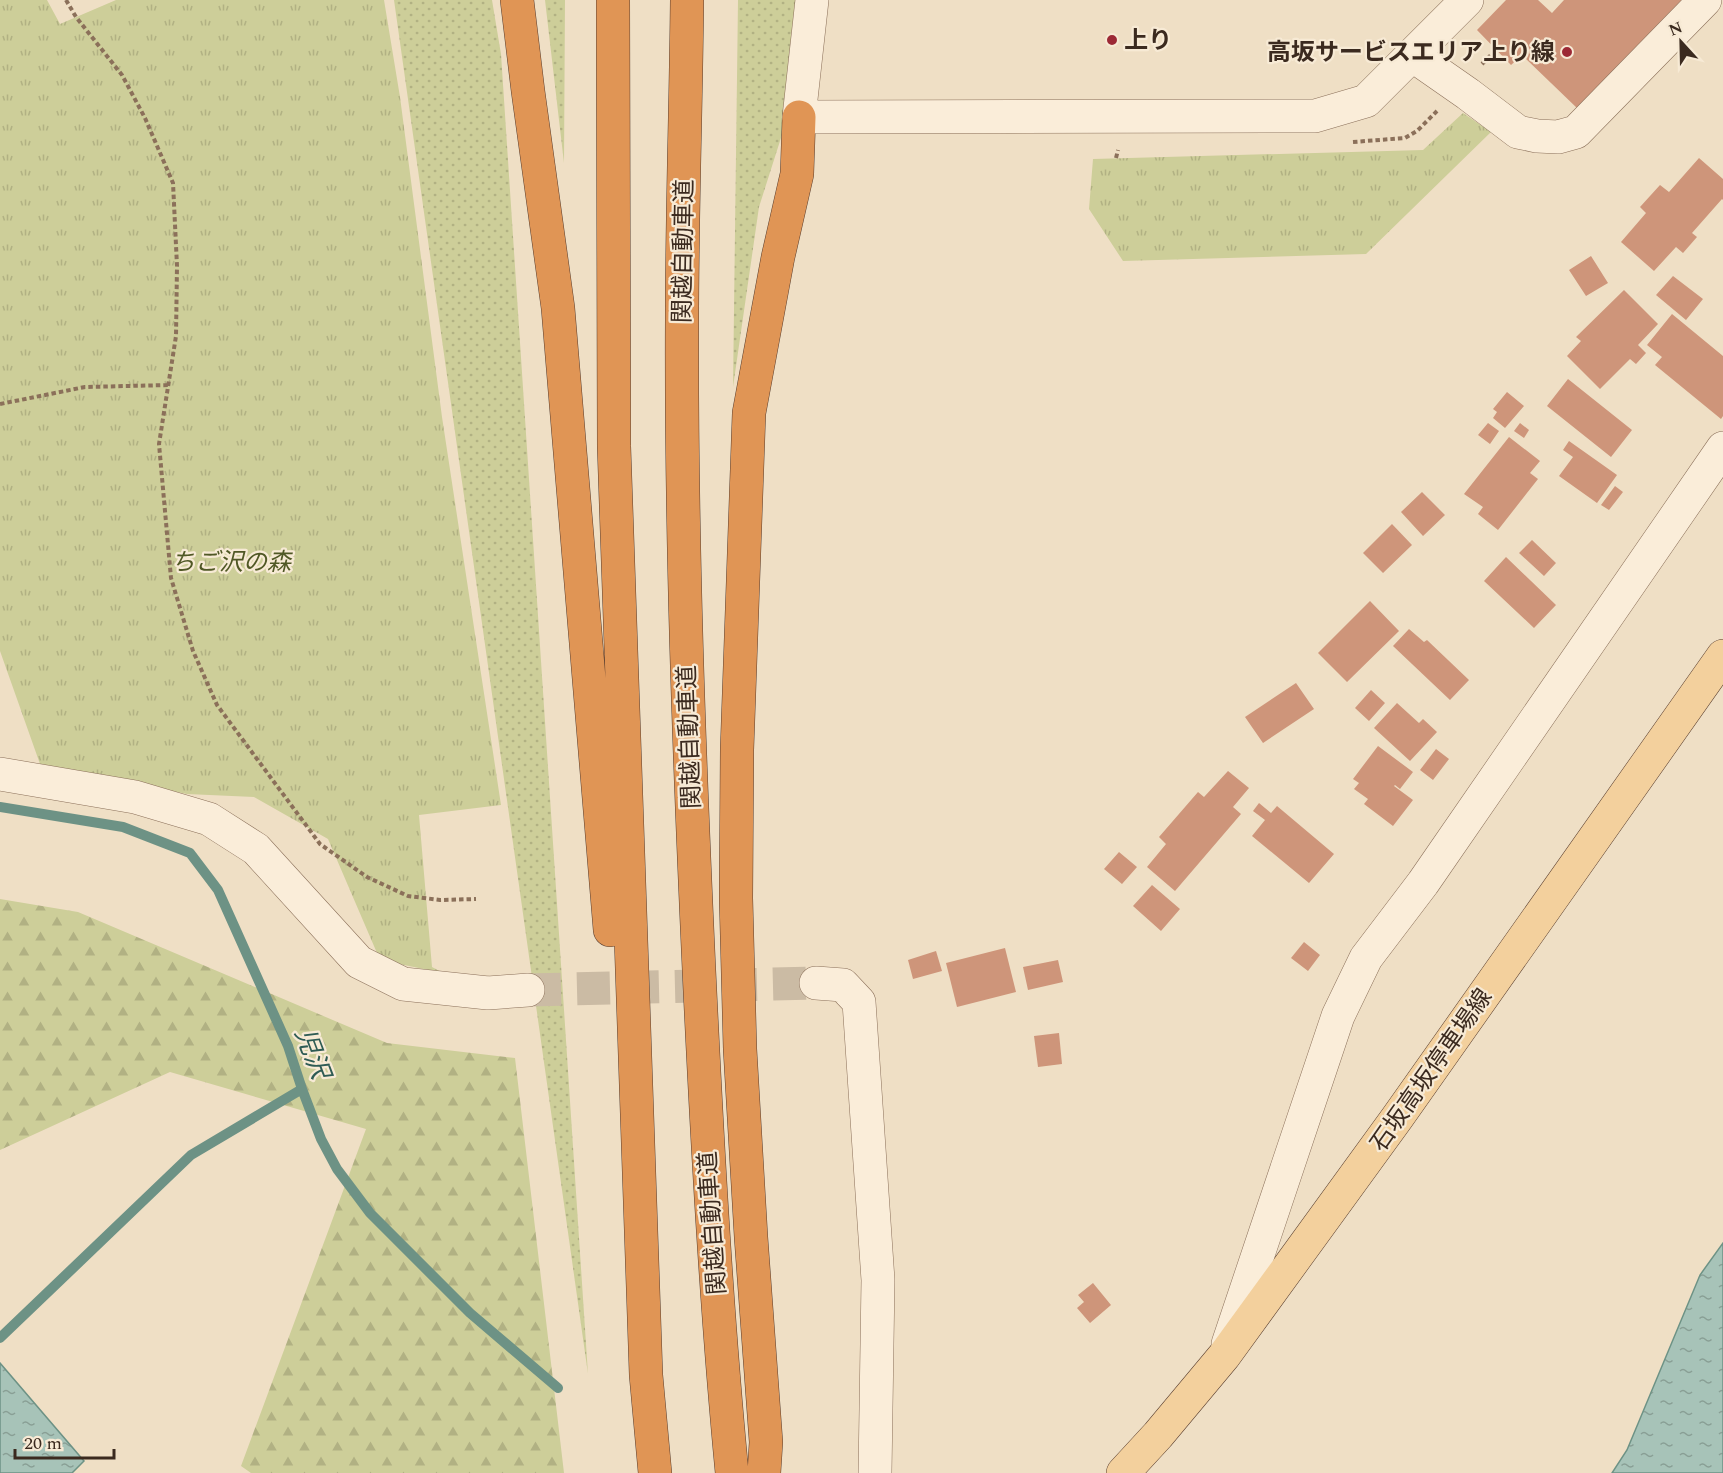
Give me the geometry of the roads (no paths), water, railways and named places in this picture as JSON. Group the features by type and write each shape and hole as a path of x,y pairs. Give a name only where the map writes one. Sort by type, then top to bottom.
{"highway":[{"path":"517,0 558,308 655,1473"},
{"path":"613,0 614,446 646,1375"},
{"name":"関越自動車道","path":"687,0 682,319 690,769 708,1157 721,1360 732,1473"},
{"path":"764,1473 766,1442 740,1049 736,898 737,750 748,413 778,257 797,174 799,117"}],"main road":[{"name":"石坂高坂停車場線","path":"1123,1473 1224,1356 1397,1118 1723,656"}],"street":[{"path":"812,0 799,117 1315,116 1366,101 1467,0"},
{"path":"1412,55 1518,132 1537,136 1558,136 1576,132 1706,0"},
{"path":"1224,1356 1338,1016 1366,958 1424,883 1723,448"},
{"path":"0,774 135,797 209,819 256,849 359,962 403,984 488,993 528,990"},
{"path":"816,983 843,985 860,1002 878,1280 875,1473"}],"water":[{"path":"1723,1243 1723,1473 1612,1473 1627,1450 1700,1275"},
{"path":"0,1363 84,1461 72,1473 0,1473"}],"waterway":[{"name":"児沢","path":"0,807 123,827 190,853 218,890 288,1046 321,1139 337,1169 370,1213 470,1313 558,1388"},
{"path":"0,1338 191,1155 302,1089"}],"tunnel":[{"path":"528,990 816,983"}],"place":[{"name":"上り","path":"1112,40"},
{"name":"高坂サービスエリア上り線","path":"1567,52"}],"park label":[{"name":"ちご沢の森","path":"231,562"}]}
